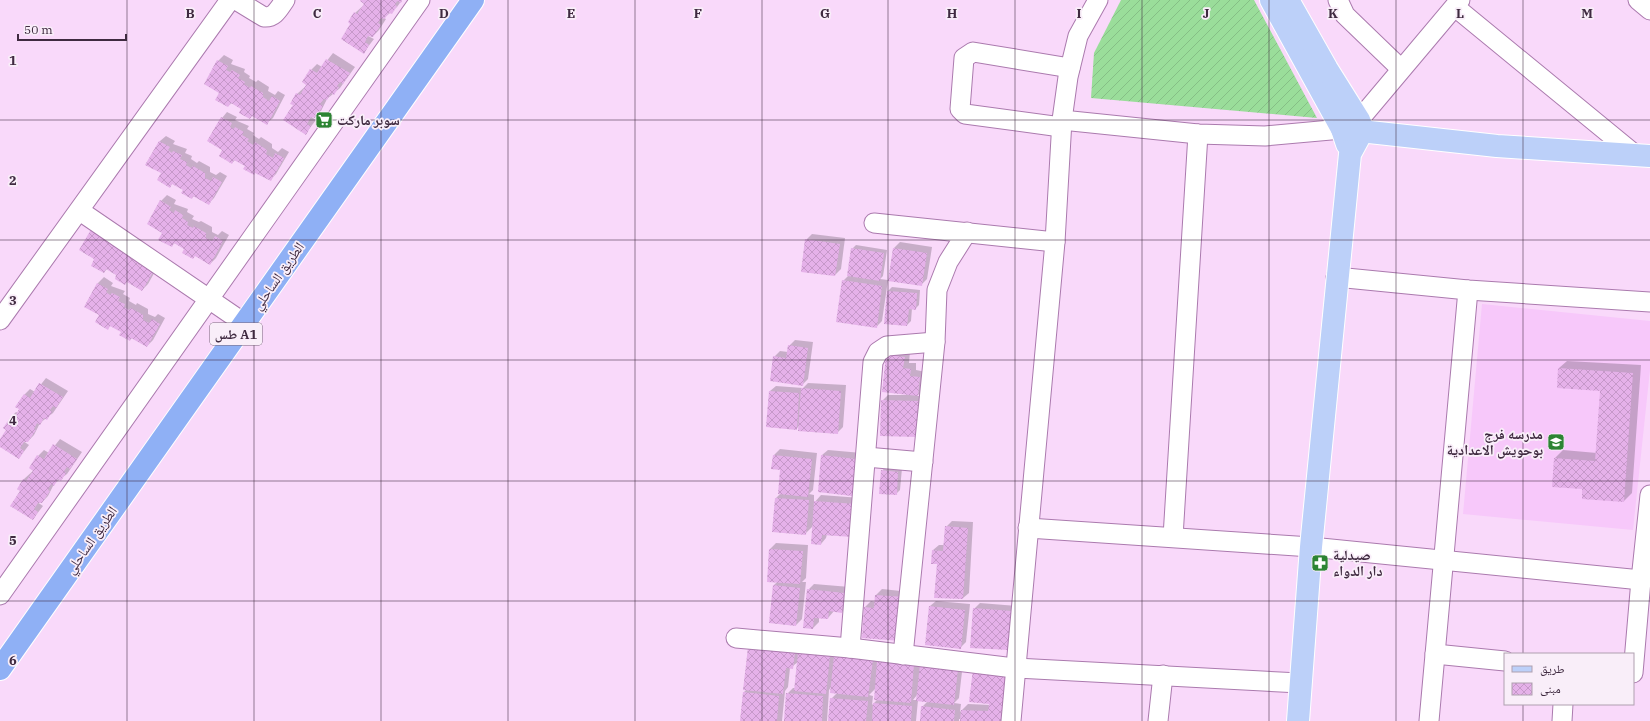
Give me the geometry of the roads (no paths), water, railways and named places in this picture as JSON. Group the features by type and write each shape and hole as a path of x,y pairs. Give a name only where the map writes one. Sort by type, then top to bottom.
{"highway":[{"name":"الطريق الساحلي","path":"0,669 473,0"}],"main road":[{"path":"1271,0 1355,126 1497,146 1641,155"},
{"path":"1288,0 1355,126 1350,154 1336,277 1311,547 1298,721"}],"street":[{"path":"0,320 80,211 230,0"},
{"path":"236,0 264,17 274,15 285,0"},
{"path":"0,595 420,0"},
{"path":"1011,721 1014,668 1054,242 1061,124 1070,68 1078,36 1098,0"},
{"path":"1638,0 1650,10"},
{"path":"1342,3 1345,15 1401,69"},
{"path":"1070,68 974,52 964,58 960,110 965,114 1061,124 1198,134 1265,136 1355,126 1401,69 1458,3 1641,155"},
{"path":"1173,537 1198,134"},
{"path":"80,211 244,323"},
{"path":"874,223 1054,242"},
{"path":"903,655 935,342 937,290 948,262 967,232"},
{"path":"1336,277 1468,290 1650,302"},
{"path":"1429,721 1468,290"},
{"path":"850,648 873,362 878,352 887,346 935,342"},
{"path":"866,457 923,462"},
{"path":"1634,660 1640,580 1650,495"},
{"path":"1028,528 1311,547 1640,580"},
{"path":"736,638 850,648 1014,668 1163,674 1300,683"},
{"path":"1435,654 1504,660"},
{"path":"1634,673 1650,675"},
{"path":"1158,721 1163,674"},
{"path":"1562,721 1563,705"}],"place":[{"name":"سوبر ماركت","path":"324,120"},
{"name":"مدرسه فرج بوحويش الاعدادية","path":"1556,442"},
{"name":"صيدلية دار الدواء","path":"1320,563"}]}
